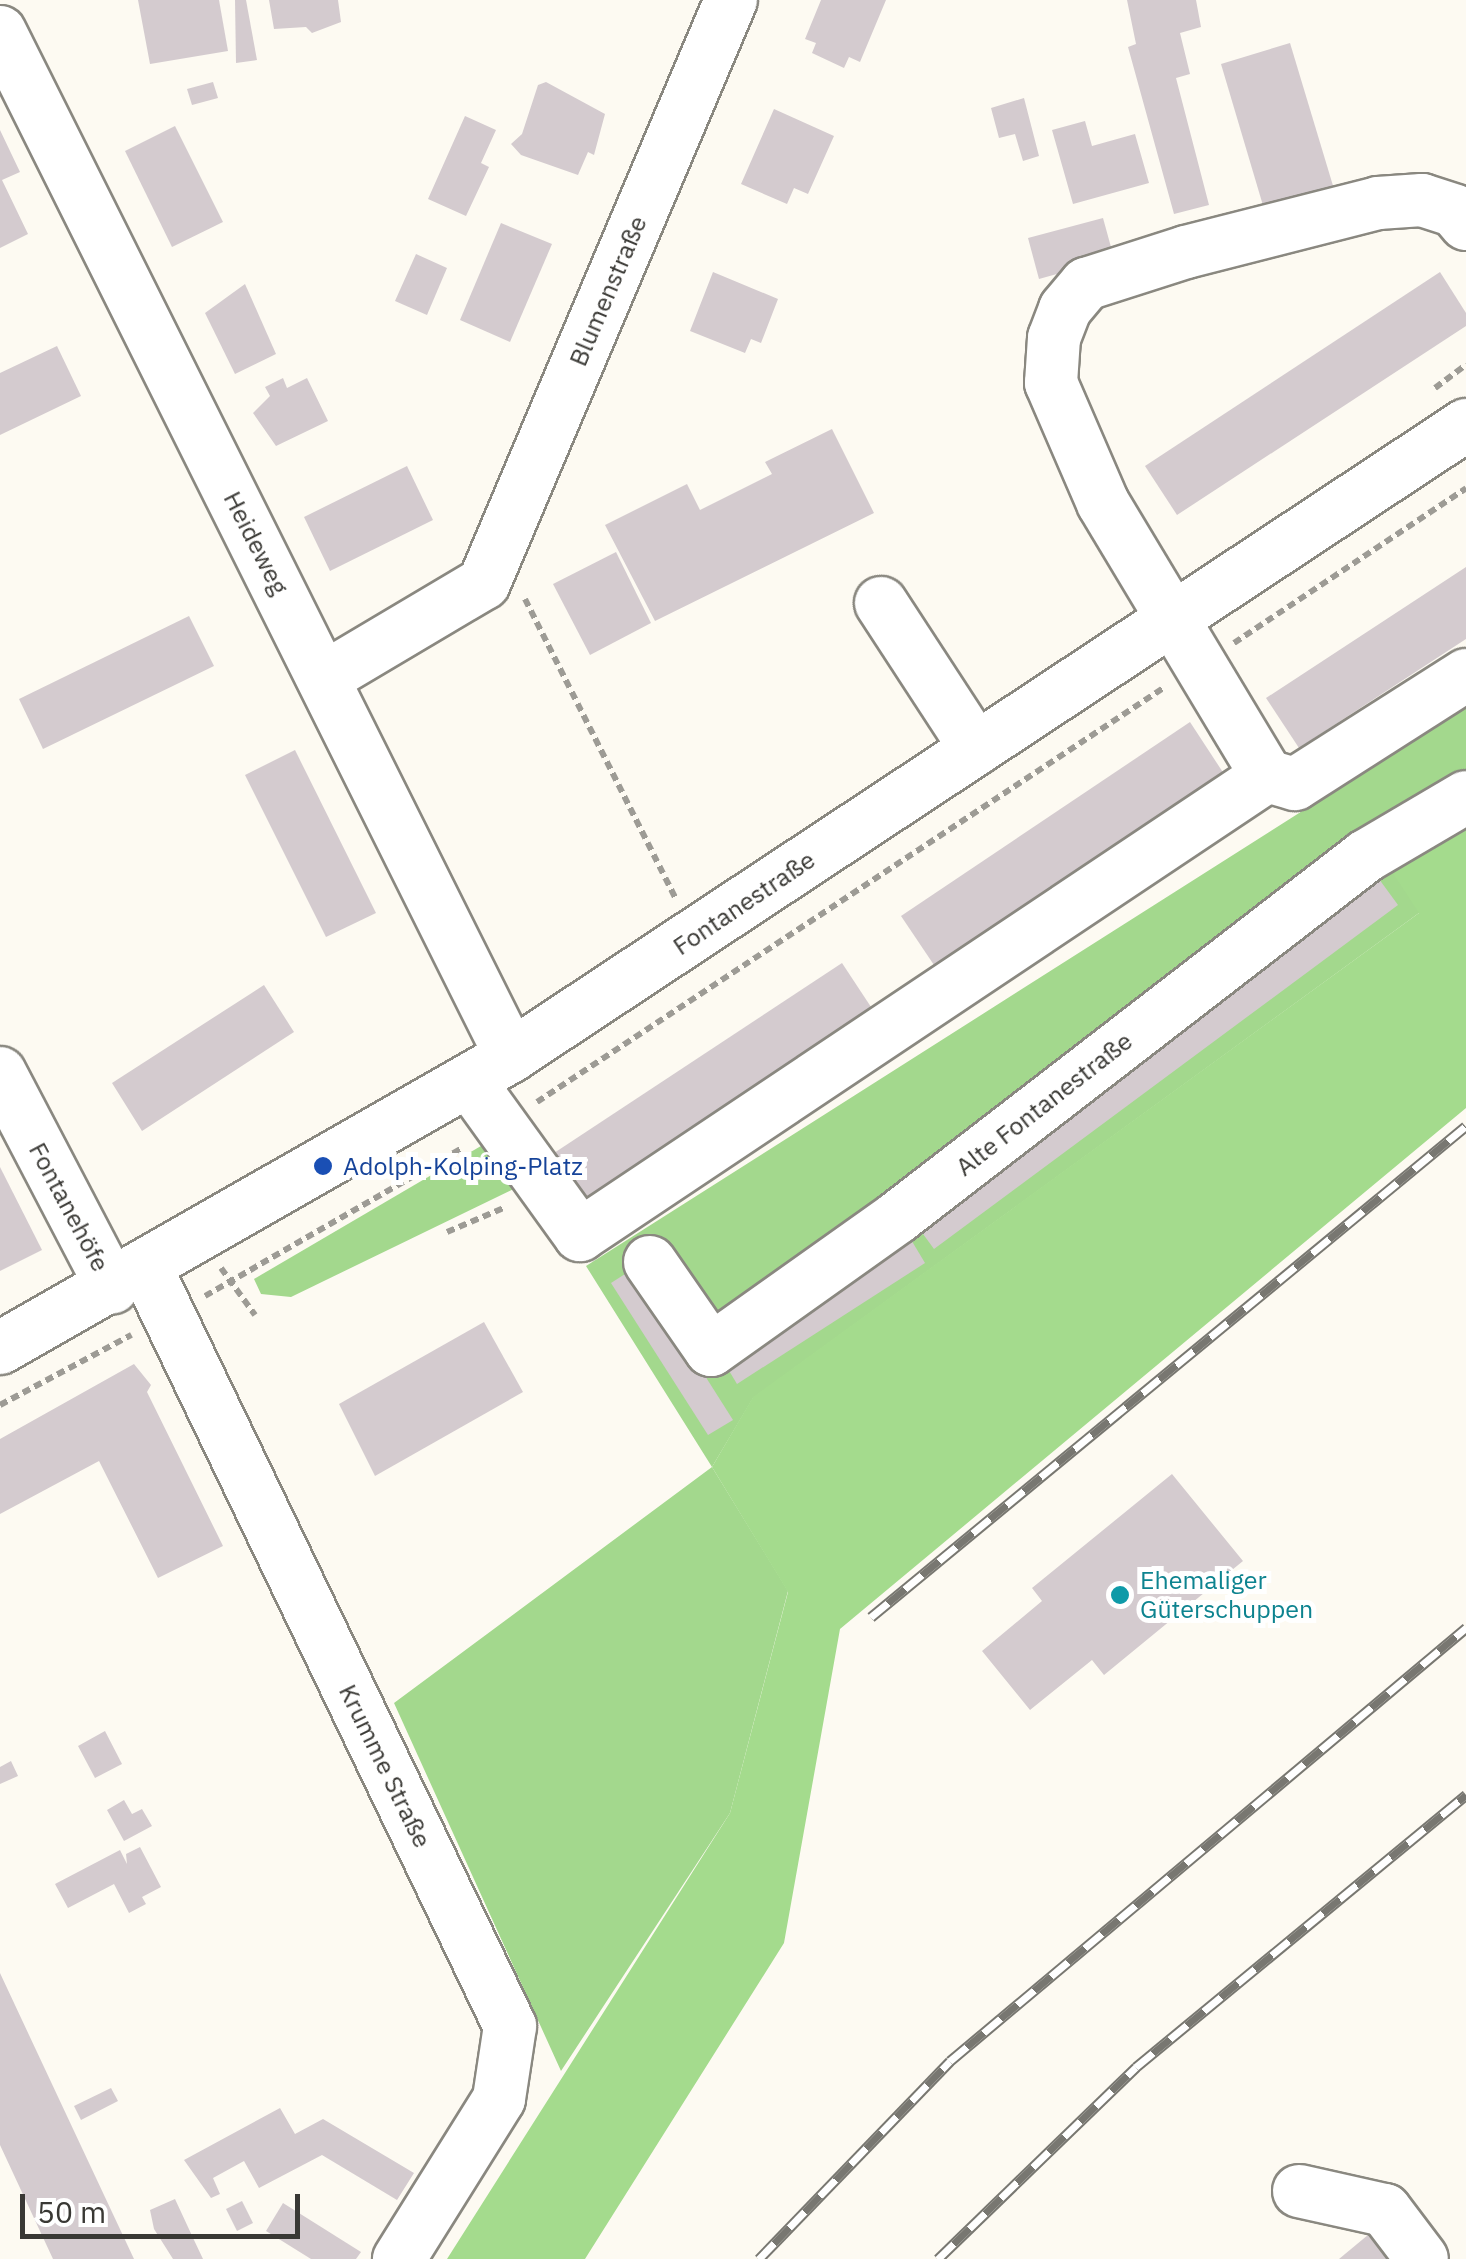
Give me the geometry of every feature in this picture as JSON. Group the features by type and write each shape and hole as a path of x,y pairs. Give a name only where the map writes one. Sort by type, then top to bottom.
{"street":[{"name":"Blumenstraße","path":"484,582 731,0"},
{"name":"Heideweg","path":"0,32 324,678 490,1068 501,1126 580,1235 1267,776"},
{"path":"1466,224 1455,211 1422,200 1378,203 1086,284 1065,309 1054,338 1050,383 1103,502 1267,776 1295,784 1466,675"},
{"name":"Fontanestraße","path":"0,1348 129,1278 490,1068 1466,424"},
{"path":"324,678 484,582"},
{"path":"882,603 976,749"},
{"name":"Alte Fontanestraße","path":"650,1262 711,1350 898,1216 1366,856 1466,797"},
{"name":"Fontanehöfe","path":"0,1072 129,1278"},
{"name":"Krumme Straße","path":"129,1278 168,1315 510,2026 499,2099 399,2259"},
{"path":"1300,2191 1385,2210 1422,2259"}],"path":[{"path":"0,1405 234,1281 501,1126 1466,488"},
{"path":"484,582 531,601 676,900"},
{"path":"447,1232 547,1190"},
{"path":"191,1242 234,1281 255,1315"}],"green space":[{"path":"1466,707 1466,811 1419,913 753,1398 712,1467 586,1266"},
{"path":"1466,811 1466,1108 840,1629 784,1943 585,2259 447,2259 730,1813 788,1592 712,1467 753,1397 1419,913 1383,858"},
{"path":"498,1136 530,1181 291,1297 261,1294 254,1279"},
{"path":"712,1467 788,1591 730,1813 561,2071 394,1703"}],"building":[{"path":"138,0 219,0 228,51 150,64"},
{"path":"235,0 246,0 257,60 236,63"},
{"path":"269,0 338,0 341,22 312,33 306,27 274,29"},
{"path":"821,0 886,0 860,62 849,57 844,68 812,53 816,43 805,39"},
{"path":"1127,0 1196,0 1201,27 1180,33 1190,74 1176,78 1209,205 1174,214 1128,47 1136,44"},
{"path":"1290,43 1337,199 1267,219 1221,64"},
{"path":"213,82 218,98 192,105 187,89"},
{"path":"546,82 605,114 594,155 588,152 578,175 521,155 511,144 522,134 538,85"},
{"path":"1024,98 1039,156 1023,161 1015,134 999,138 991,108"},
{"path":"774,109 834,136 808,194 794,188 787,204 741,184"},
{"path":"465,116 496,130 481,163 489,167 466,216 428,199"},
{"path":"1085,121 1092,146 1135,134 1149,183 1073,204 1052,130"},
{"path":"175,126 223,222 172,247 125,151"},
{"path":"0,130 20,172 2,180 28,234 0,248"},
{"path":"1103,218 1114,258 1039,279 1028,238"},
{"path":"501,223 552,244 510,342 460,320"},
{"path":"416,254 447,268 427,315 395,301"},
{"path":"713,272 778,299 761,343 751,339 745,353 690,331"},
{"path":"1440,272 1466,313 1466,326 1177,515 1145,466"},
{"path":"245,284 276,354 235,374 205,313"},
{"path":"57,346 81,396 0,435 0,373"},
{"path":"283,378 287,388 307,378 328,421 276,446 253,413 270,396 265,387"},
{"path":"832,429 874,513 655,621 605,525 687,484 700,510 772,474 765,462"},
{"path":"407,466 433,520 330,571 304,517"},
{"path":"616,552 651,623 590,655 553,584"},
{"path":"1466,567 1466,639 1299,748 1266,698"},
{"path":"189,616 214,666 43,749 19,699"},
{"path":"1190,722 1226,777 938,971 901,916"},
{"path":"295,750 376,913 326,937 245,775"},
{"path":"1379,879 1398,905 934,1249 915,1223"},
{"path":"842,963 873,1010 582,1202 551,1155"},
{"path":"264,985 294,1032 142,1131 112,1083"},
{"path":"0,1167 42,1250 0,1271"},
{"path":"910,1238 925,1263 737,1384 722,1359"},
{"path":"636,1267 733,1420 708,1435 611,1283"},
{"path":"484,1322 523,1392 375,1476 339,1404"},
{"path":"134,1364 151,1385 147,1392 223,1546 158,1578 99,1461 0,1514 0,1439"},
{"name":"Ehemaliger Güterschuppen","path":"1172,1474 1243,1561 1104,1675 1092,1660 1030,1710 982,1651 1042,1601 1032,1588"},
{"path":"105,1731 122,1764 95,1778 78,1746"},
{"path":"11,1761 18,1776 0,1784 0,1767"},
{"path":"124,1800 132,1814 142,1809 152,1826 124,1841 107,1810"},
{"path":"140,1847 161,1887 142,1897 146,1904 129,1913 114,1884 68,1908 55,1884 120,1850 127,1864 126,1854"},
{"path":"0,1973 134,2259 53,2259 0,2145"},
{"path":"111,2088 118,2101 81,2120 74,2106"},
{"path":"280,2108 295,2134 323,2119 414,2173 397,2200 322,2155 259,2188 244,2161 213,2178 220,2194 211,2198 184,2160"},
{"path":"175,2199 203,2259 173,2259 154,2229 150,2210"},
{"path":"242,2201 253,2223 237,2231 226,2209"},
{"path":"283,2203 361,2252 356,2259 311,2259 266,2231"},
{"path":"1380,2225 1408,2259 1339,2259"}],"railway":[{"path":"871,1617 1466,1126"},
{"path":"759,2259 950,2061 1466,1628"},
{"path":"938,2259 1136,2067 1466,1795"}],"place":[{"name":"Adolph-Kolping-Platz","path":"323,1166"},
{"name":"Ehemaliger Güterschuppen","path":"1120,1595"}]}
